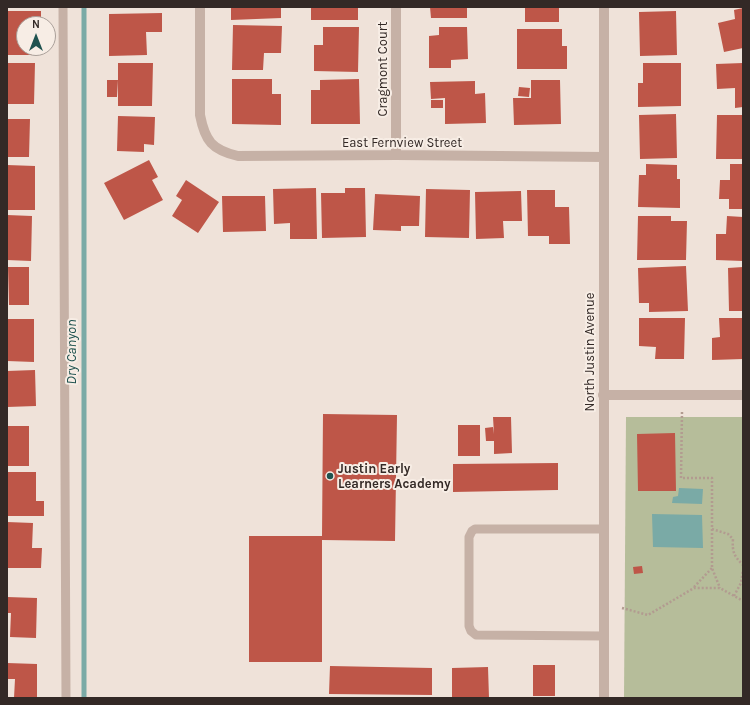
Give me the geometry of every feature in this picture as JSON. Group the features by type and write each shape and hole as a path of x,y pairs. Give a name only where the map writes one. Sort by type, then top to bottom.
{"street":[{"name":"East Fernview Street","path":"200,7 200,115 207,138 224,153 238,156 604,156"},
{"name":"Cragmont Court","path":"396,7 396,155"},
{"name":"North Justin Avenue","path":"604,7 604,698"},
{"path":"603,395 743,395"}],"lane":[{"path":"63,7 66,698"},
{"path":"604,529 475,529 472,531 469,538 469,626 471,631 476,635 604,636"}],"path":[{"path":"682,412 682,478 712,478 712,568 720,588"},
{"path":"712,529 728,534 733,539 732,550 737,560 743,565"},
{"path":"622,608 648,614 694,588 712,568"},
{"path":"734,596 741,583 743,570"},
{"path":"694,588 720,588 743,601"}],"green space":[{"path":"626,417 743,417 743,698 624,698"}],"water":[{"path":"679,488 703,489 702,504 672,503 673,497 678,496"},
{"path":"652,514 702,515 703,548 653,547"}],"building":[{"path":"231,7 281,7 281,18 231,20"},
{"path":"311,7 358,7 358,20 311,20"},
{"path":"430,7 467,7 467,18 431,18"},
{"path":"525,7 559,7 559,22 525,22"},
{"path":"743,8 743,48 724,52 718,23 735,19 734,10"},
{"path":"7,11 41,11 41,16 16,16 16,55 7,55"},
{"path":"676,11 677,55 640,56 639,12"},
{"path":"162,13 162,32 146,32 147,55 109,56 109,14"},
{"path":"233,25 282,26 281,53 264,53 263,70 232,70"},
{"path":"323,27 359,27 358,72 314,71 314,45 323,45"},
{"path":"439,27 467,27 468,59 451,60 451,68 429,68 429,36 439,35"},
{"path":"517,29 562,29 562,46 567,46 567,69 517,69"},
{"path":"7,63 35,63 34,104 7,104"},
{"path":"118,63 153,63 152,106 118,106"},
{"path":"643,63 681,63 681,106 638,107 638,83 643,83"},
{"path":"743,63 743,107 735,108 735,88 717,89 716,64"},
{"path":"232,79 272,79 272,94 281,94 281,125 232,124"},
{"path":"359,79 360,124 311,124 311,90 320,90 320,80"},
{"path":"107,80 118,80 117,97 107,97"},
{"path":"531,80 560,80 561,124 514,125 513,98 531,98"},
{"path":"475,81 475,94 485,93 486,123 445,124 445,98 431,99 430,82"},
{"path":"519,87 530,88 529,97 518,96"},
{"path":"431,100 443,100 443,108 431,108"},
{"path":"676,114 677,158 640,159 639,115"},
{"path":"717,115 743,115 743,159 716,159"},
{"path":"118,116 155,117 154,145 144,144 144,152 117,151"},
{"path":"7,119 30,119 29,157 7,157"},
{"path":"149,160 158,177 152,180 163,200 124,220 104,183"},
{"path":"646,164 677,165 677,179 680,179 680,208 638,207 639,175 646,175"},
{"path":"730,164 743,164 743,209 729,209 729,199 719,199 720,180 730,180"},
{"path":"7,165 35,166 35,210 7,210"},
{"path":"186,180 219,202 198,233 172,216 182,200 176,196"},
{"path":"316,188 317,239 290,239 290,223 274,224 273,189"},
{"path":"345,188 365,188 366,237 322,238 321,193 345,193"},
{"path":"426,189 470,190 469,238 425,237"},
{"path":"527,190 555,190 555,207 569,207 570,244 549,244 549,236 528,236"},
{"path":"521,191 522,221 503,221 504,238 476,239 475,192"},
{"path":"375,194 420,196 419,226 401,226 401,231 373,230"},
{"path":"222,196 265,196 266,231 223,232"},
{"path":"7,215 32,216 31,261 7,260"},
{"path":"638,216 671,216 671,221 687,221 686,260 637,260"},
{"path":"727,216 743,217 743,261 716,260 716,234 726,234"},
{"path":"686,266 688,311 649,312 649,303 639,303 638,268"},
{"path":"8,267 29,267 29,305 9,305"},
{"path":"743,267 743,311 729,311 728,268"},
{"path":"639,318 685,318 684,359 655,359 656,347 639,346"},
{"path":"719,318 743,318 743,359 712,360 712,338 720,337"},
{"path":"7,319 34,319 34,362 7,361"},
{"path":"35,370 36,406 7,407 7,371"},
{"path":"323,414 397,415 395,541 322,540 322,662 249,662 249,536 322,536"},
{"path":"493,417 511,417 512,453 494,454 494,441 486,441 485,428 493,427 494,434"},
{"path":"458,425 480,425 480,456 458,456"},
{"path":"7,426 29,426 29,466 7,466"},
{"path":"675,433 676,491 638,491 637,434"},
{"path":"558,463 558,490 453,492 453,464"},
{"path":"7,472 36,472 36,501 44,501 44,516 7,516"},
{"path":"7,522 33,523 32,548 42,548 41,568 7,568"},
{"path":"642,566 643,573 634,574 633,567"},
{"path":"7,597 37,598 36,638 10,637 11,613 7,613"},
{"path":"7,663 37,664 37,698 14,698 15,679 7,679"},
{"path":"533,665 555,665 555,696 533,696"},
{"path":"330,666 432,668 432,695 329,694"},
{"path":"488,667 489,698 452,698 452,668"}],"waterway":[{"name":"Dry Canyon","path":"84,7 84,698"}],"place":[{"name":"Justin Early Learners Academy","path":"330,476"}]}
